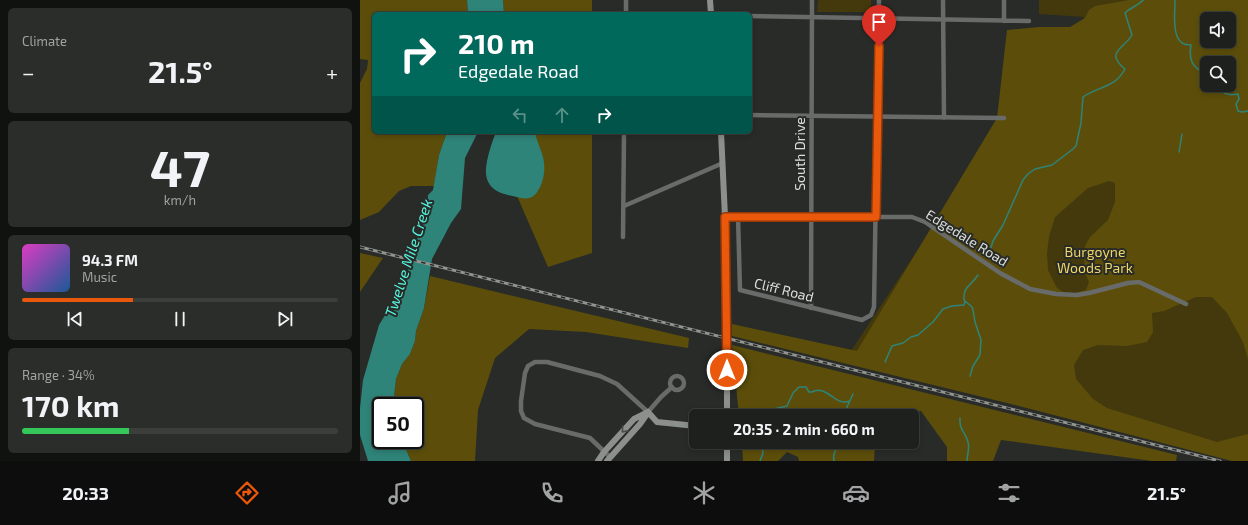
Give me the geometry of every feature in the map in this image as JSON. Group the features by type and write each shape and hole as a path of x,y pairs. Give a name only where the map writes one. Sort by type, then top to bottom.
{"main road":[{"path":"710,0 711,12"},
{"path":"721,134 725,217 727,409"},
{"path":"648,412 657,422 689,425"},
{"path":"598,461 604,452 634,419 648,412"},
{"path":"608,459 640,424 648,412"},
{"path":"727,449 727,461"}],"street":[{"path":"626,0 626,12"},
{"name":"South Drive","path":"811,308 812,0"},
{"path":"876,217 879,0"},
{"path":"943,0 944,118"},
{"path":"1004,0 1004,21"},
{"path":"752,16 1029,21"},
{"path":"752,115 811,117 1004,118"},
{"path":"624,134 624,237"},
{"path":"624,206 723,163"},
{"name":"Cliff Road","path":"738,216 740,290 862,320 871,315 874,307 876,217"},
{"name":"Edgedale Road","path":"725,217 912,217 925,222 1000,273 1030,289 1056,294 1077,295 1128,283 1139,282 1186,304"},
{"path":"608,459 604,452 590,438 535,424 524,418 521,411 521,400 525,374 528,366 535,362 547,362 600,376 617,384 648,412 672,387"}],"green space":[{"path":"360,0 467,0 468,12 372,12 372,134 446,134 439,155 434,186 411,186 399,191 379,212 360,220 360,83 367,69 368,60 360,59"},
{"path":"503,0 592,0 592,12 504,12"},
{"path":"818,0 871,0 871,12 817,12"},
{"name":"Burgoyne Woods Park","path":"1039,0 1248,0 1248,451 847,357 959,187 1071,49 1084,17 1039,14"},
{"name":"Burgoyne Woods Park","path":"1129,0 1248,0 1248,359 1243,342 1227,313 1212,297 1196,297 1164,311 1152,313 1153,332 1147,342 1127,346 1098,345 1083,350 1074,365 1076,379 1093,399 1107,408 1217,442 1248,434 1248,461 1232,461 1003,402 732,336 732,324 857,351 997,118 1007,30 1039,27 1070,27 1085,18 1089,10 1095,6","holes":["1109,181 1115,183 1115,202 1108,220 1090,237 1085,246 1084,270 1089,282 1086,290 1068,295 1057,288 1048,270 1047,253 1049,237 1055,217 1088,188"]},
{"path":"532,134 592,134 592,253 548,267 517,196 528,196 539,190 540,184"},
{"path":"360,253 383,258 360,292"},
{"path":"430,276 689,338 688,348 586,332 529,329 495,358 478,410 475,461 411,461 406,449 424,449 424,397 394,397 396,379 402,364 410,354 424,308"},
{"path":"732,345 1177,455 1176,461 1152,461 1001,440 993,461 947,461 947,447 921,411 919,411 919,409 738,409"},
{"path":"742,449 875,449 874,461 799,461 798,457 787,452 778,461 743,461"}],"water":[{"path":"467,0 503,0 504,12 468,12"},
{"path":"446,134 477,134 465,158 461,209 451,223 432,259 424,308 416,331 415,341 410,354 402,364 396,379 394,397 372,397 372,449 406,449 411,461 368,461 360,435 360,408 363,380 379,325 387,312 395,304 407,275 416,242 427,215 428,195 433,190 439,155"},
{"path":"495,134 535,134 543,156 544,167 541,184 535,195 529,198 524,198 506,195 493,188 487,180 486,174 491,147"}],"waterway":[{"path":"990,251 993,241 1003,225 1023,180 1035,169 1052,165 1076,146 1081,123 1083,97 1112,83 1125,69 1116,58 1118,50 1132,35 1125,13 1143,0"},
{"path":"1175,0 1176,34 1181,42 1191,45 1191,60 1200,70"},
{"path":"1224,92 1231,95 1238,94 1239,99 1236,104 1238,111 1248,111"},
{"path":"1179,152 1182,134"},
{"path":"970,376 973,366 980,355 981,340 972,307 964,300 964,295 966,289 978,275"},
{"path":"885,362 892,346 903,343 911,337 918,335 933,322 943,309 952,306 964,305 965,301"},
{"path":"774,409 787,406 793,393 799,387 806,387 809,392 817,390 822,391 840,401 850,401"},
{"path":"847,409 853,394"},
{"path":"960,418 962,429 969,444 967,461"},
{"path":"760,461 763,453 762,449"},
{"path":"834,461 834,453 836,449"}],"railway":[{"path":"360,247 1220,461"}],"route":[{"path":"727,370 725,217 876,217 879,46"}],"water label":[{"name":"Twelve Mile Creek","path":"409,258"}]}
